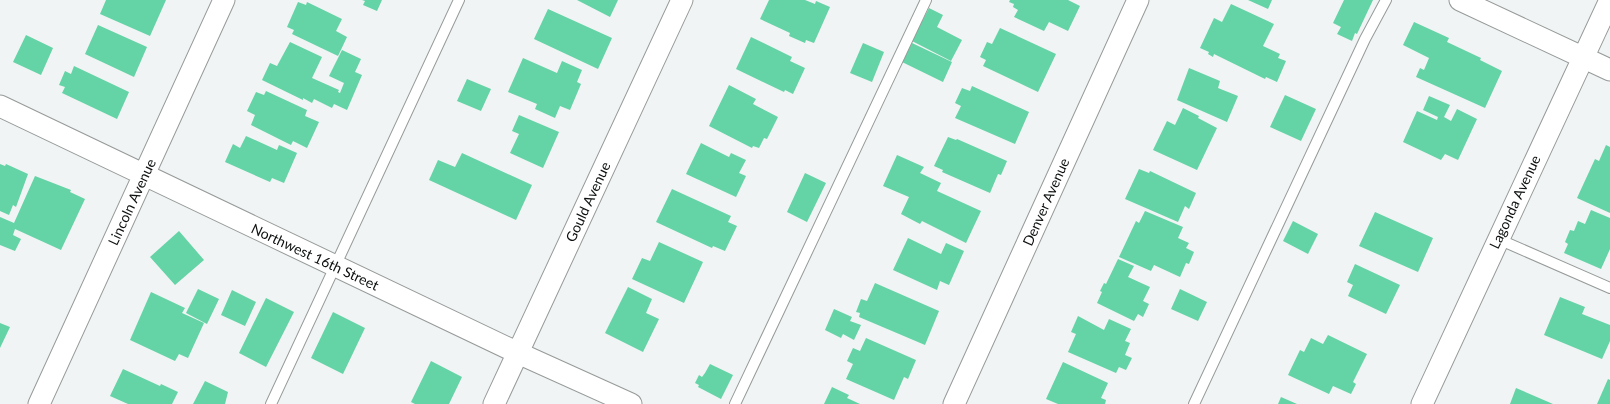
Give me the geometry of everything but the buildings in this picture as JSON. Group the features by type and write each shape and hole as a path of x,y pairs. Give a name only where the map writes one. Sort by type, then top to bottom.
{"street":[{"name":"Lincoln Avenue","path":"39,404 224,0"},
{"name":"Gould Avenue","path":"494,404 682,0"},
{"name":"Denver Avenue","path":"954,404 1138,0"},
{"path":"1460,0 1610,70"},
{"name":"Lagonda Avenue","path":"1422,404 1582,57 1610,0"},
{"name":"Northwest 16th Street","path":"0,106 144,176 518,353 631,404"}],"lane":[{"path":"271,404 459,0"},
{"path":"735,404 926,0"},
{"path":"1194,404 1365,39 1386,0"},
{"path":"1498,240 1610,288"}]}
